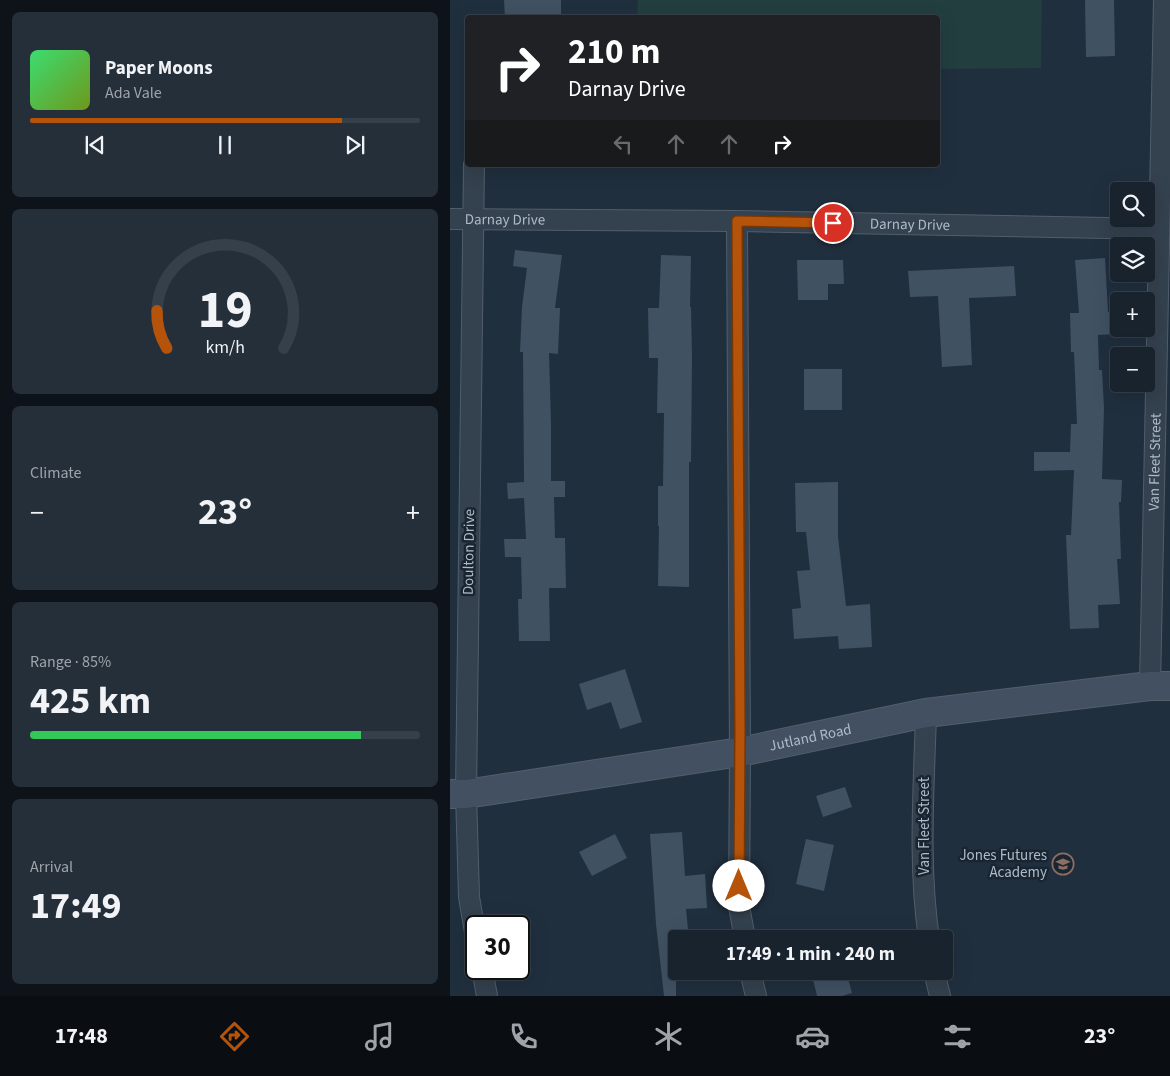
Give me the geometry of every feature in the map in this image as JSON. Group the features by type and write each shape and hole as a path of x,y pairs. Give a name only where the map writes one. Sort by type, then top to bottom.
{"street":[{"name":"Van Fleet Street","path":"1160,686 1159,229 1164,0"},
{"name":"Doulton Drive","path":"472,915 458,794 474,167"},
{"name":"Darnay Drive","path":"450,219 737,221 1159,229"},
{"path":"737,221 739,906 743,930"},
{"name":"Jutland Road","path":"458,794 740,752 926,713 1160,686"},
{"name":"Van Fleet Street","path":"926,713 922,850 928,930"},
{"path":"484,980 487,996"},
{"path":"752,980 756,996"},
{"path":"936,980 940,996"}],"green space":[{"path":"638,0 1042,0 1041,68 940,69 940,15 637,15"}],"building":[{"path":"504,0 561,0 561,15 505,15"},
{"path":"1085,0 1114,0 1115,56 1086,57"},
{"path":"515,250 562,255 555,308 560,308 558,354 549,353 551,481 565,481 565,497 554,497 555,538 565,538 566,588 549,588 550,641 519,641 518,599 522,599 521,557 505,557 504,539 526,539 524,498 508,499 507,483 524,482 523,352 520,352 522,307 527,268 513,266"},
{"path":"661,255 691,256 690,307 692,357 691,462 689,462 689,587 658,586 658,486 663,486 664,413 657,413 658,358 649,358 648,308 659,308"},
{"path":"1105,258 1110,334 1098,335 1099,370 1102,370 1104,408 1102,479 1122,480 1121,502 1119,502 1121,559 1117,559 1120,604 1098,605 1099,628 1070,629 1066,535 1071,535 1074,470 1034,471 1034,452 1070,452 1071,424 1077,424 1074,352 1071,352 1070,313 1079,313 1075,260"},
{"path":"797,260 843,260 844,284 828,284 828,300 798,300"},
{"path":"1014,266 1016,296 969,298 972,365 942,367 938,296 910,297 908,271"},
{"path":"804,369 842,369 842,410 804,410"},
{"path":"838,482 838,537 846,606 870,604 872,647 839,649 838,636 794,639 792,609 801,608 797,571 810,570 806,532 796,532 795,483"},
{"path":"625,669 642,722 620,729 611,702 587,710 579,684"},
{"path":"845,787 852,807 823,817 816,796"},
{"path":"682,832 685,876 705,874 707,908 686,909 688,930 668,930 668,980 676,980 676,996 664,996 656,924 650,834"},
{"path":"615,834 627,858 592,876 579,852"},
{"path":"806,839 834,845 824,891 796,884"},
{"path":"813,980 848,980 852,993 842,996 817,996"}],"place":[{"name":"Jones Futures Academy","path":"1063,864"}],"route":[{"path":"739,886 737,221 833,223"}]}
